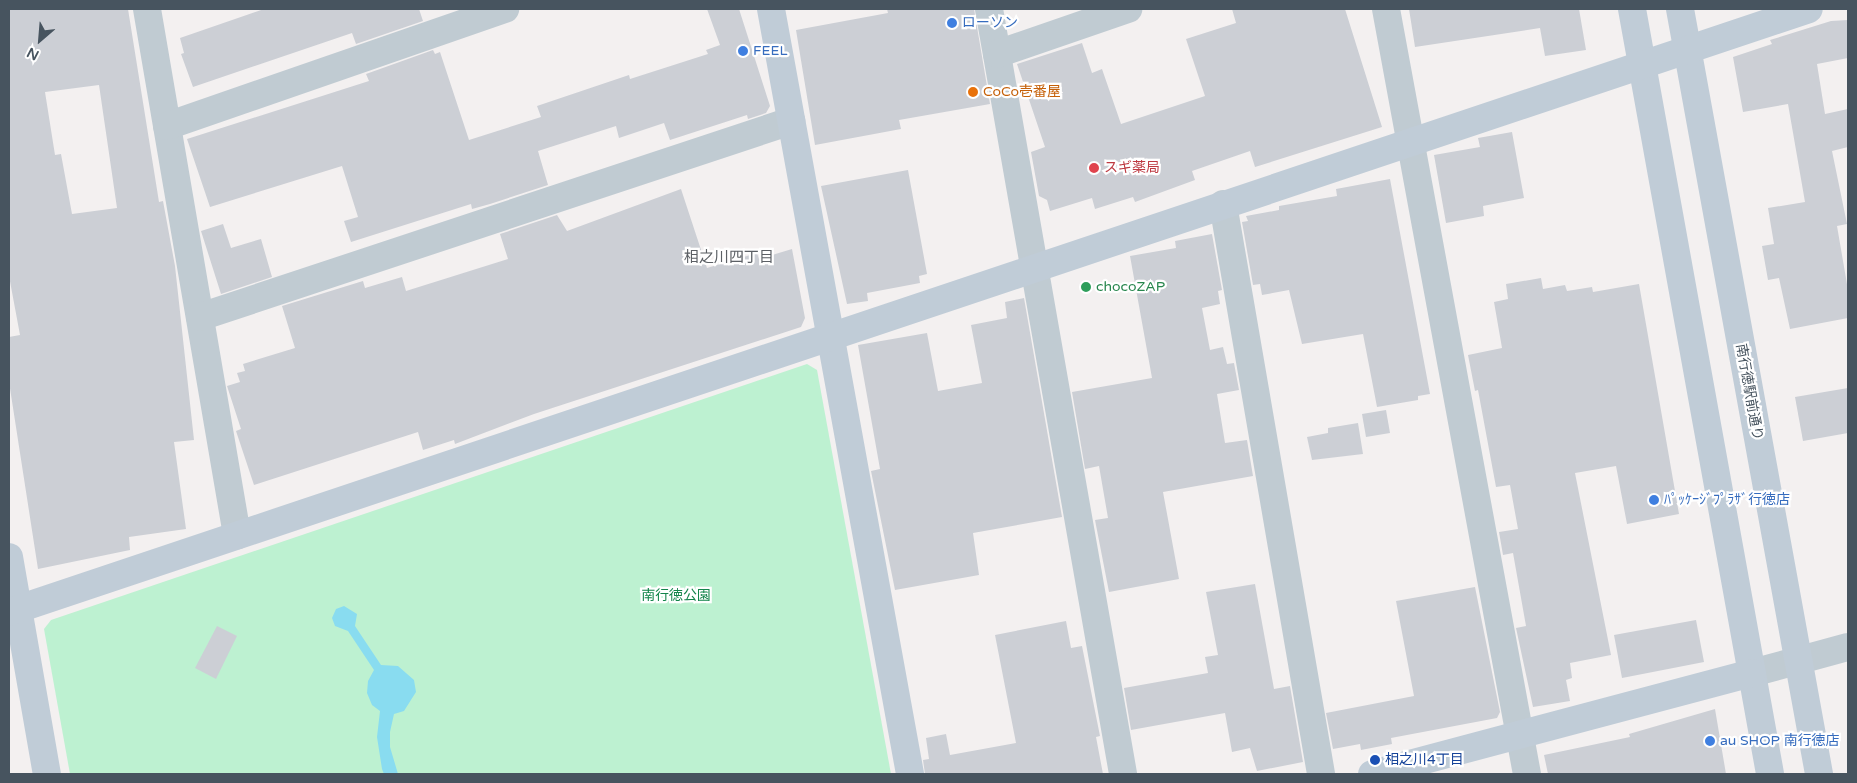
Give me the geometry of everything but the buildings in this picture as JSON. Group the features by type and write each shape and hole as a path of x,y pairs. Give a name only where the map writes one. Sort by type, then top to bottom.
{"street":[{"path":"147,9 237,535"},
{"path":"167,126 505,9"},
{"path":"770,9 910,774"},
{"path":"989,9 1123,774"},
{"path":"997,54 1128,9"},
{"path":"1386,9 1527,774"},
{"path":"1632,9 1770,774"},
{"name":"南行徳駅前通り","path":"1680,9 1819,774"},
{"path":"13,610 831,338 1410,140 1809,9"},
{"path":"200,317 791,121"},
{"path":"1223,204 1321,774"},
{"path":"9,557 13,610 47,774"},
{"path":"1372,774 1848,647"}],"green space":[{"name":"南行徳公園","path":"807,364 817,370 891,774 70,774 44,629 51,620"}],"water":[{"path":"344,606 357,614 355,626 381,665 398,666 414,680 416,692 404,711 394,714 390,732 390,747 398,774 384,774 382,769 377,737 380,711 372,705 367,693 368,681 374,670 348,631 335,626 332,618 336,609"}],"place":[{"name":"ローソン","path":"952,23"},
{"name":"FEEL","path":"743,51"},
{"name":"CoCo壱番屋","path":"973,92"},
{"name":"スギ薬局","path":"1094,168"},
{"name":"chocoZAP","path":"1086,287"},
{"name":"ﾊﾟｯｹｰｼﾞﾌﾟﾗｻﾞ行徳店","path":"1654,500"},
{"name":"au SHOP 南行徳店","path":"1710,741"},
{"name":"相之川4丁目","path":"1375,760"}],"district":[{"name":"相之川四丁目","path":"729,258"}]}
